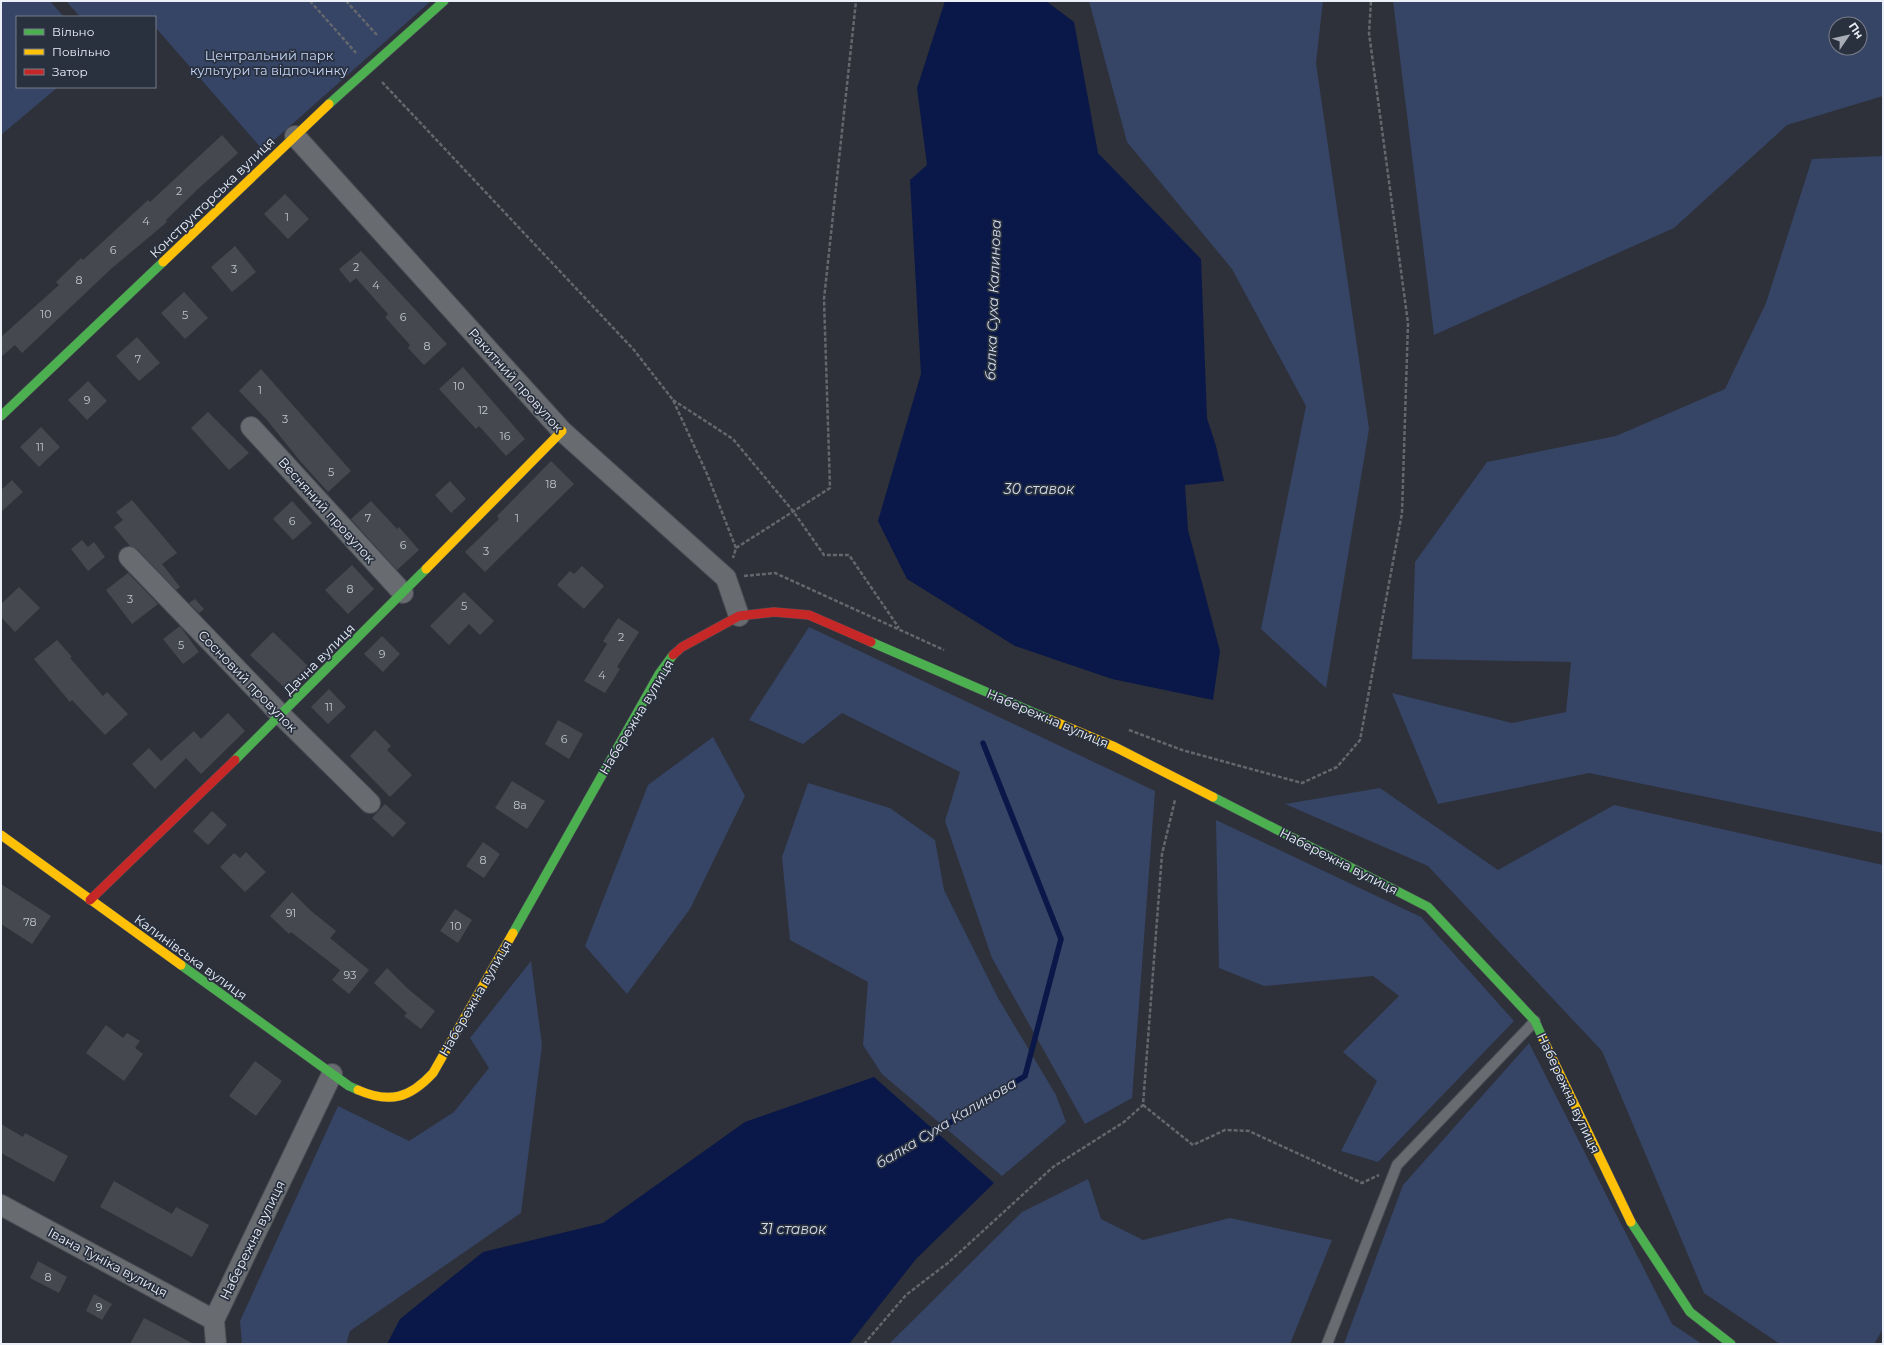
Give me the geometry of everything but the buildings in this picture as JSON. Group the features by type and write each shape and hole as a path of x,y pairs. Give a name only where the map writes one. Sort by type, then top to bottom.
{"street":[{"name":"Конструкторська вулиця","path":"1,416 295,136 444,1"},
{"name":"Ракитний провулок","path":"295,136 562,431 726,578 739,616"},
{"name":"Весняний провулок","path":"251,427 403,593"},
{"name":"Дачна вулиця","path":"90,900 281,715 562,431"},
{"name":"Сосновий провулок","path":"129,557 281,715 370,803"},
{"name":"Набережна вулиця","path":"369,1095 385,1099 399,1097 424,1083 433,1073 659,674 669,659 682,647 739,616 774,612 808,615 1115,747 1428,907 1535,1021 1627,1216 1690,1312 1731,1344"},
{"name":"Калинівська вулиця","path":"1,835 332,1074 349,1086 369,1095"},
{"name":"Набережна вулиця","path":"214,1320 332,1074"},
{"name":"Івана Туніка вулиця","path":"1,1205 214,1320"},
{"path":"214,1320 216,1344"}],"lane":[{"path":"1326,1344 1397,1165 1535,1021"}],"path":[{"path":"310,1 370,68 634,350 673,400 707,474 736,548"},
{"path":"346,1 390,50"},
{"path":"856,1 824,299 830,488 736,548 726,578 775,573 948,652"},
{"path":"1124,729 1182,750 1302,783 1337,767 1360,740 1402,513 1408,323 1369,33 1371,1"},
{"path":"673,400 733,439 793,511 824,555 849,556 899,629"},
{"path":"864,1344 906,1295 950,1262 1053,1167 1124,1122 1143,1105 1162,854 1180,780"},
{"path":"1143,1105 1193,1145 1225,1130 1249,1131 1362,1183 1397,1165"}],"green space":[{"path":"1,1 50,1 63,16 16,16 16,88 57,88 1,135"},
{"name":"Центральний парк культури та відпочинку","path":"66,1 431,1 263,150 156,28 156,16 79,16"},
{"path":"1089,1 1323,1 1316,63 1369,429 1326,688 1261,629 1306,406 1232,269 1127,142"},
{"path":"1393,1 1883,1 1883,96 1787,125 1674,228 1434,335"},
{"path":"1883,156 1883,833 1589,773 1438,804 1392,693 1512,723 1566,712 1571,662 1412,659 1415,562 1487,462 1616,436 1725,389 1766,303 1812,159"},
{"path":"809,627 1155,791 1132,1098 1085,1124 992,958 945,821 960,772 842,713 803,744 749,720"},
{"path":"713,737 745,796 690,909 627,994 585,946 648,785"},
{"path":"808,783 890,808 935,840 944,890 998,998 1056,1095 1066,1122 1002,1176 882,1074 863,1045 868,982 790,940 782,857"},
{"path":"1380,788 1498,870 1614,805 1883,865 1883,1329 1874,1344 1780,1344 1704,1293 1602,1051 1428,866 1285,804"},
{"path":"1216,820 1421,917 1514,1021 1378,1162 1341,1151 1377,1081 1343,1052 1399,996 1373,976 1264,986 1219,968"},
{"path":"531,961 542,1045 521,1213 350,1331 346,1344 242,1344 240,1321 338,1106 409,1141 454,1112 489,1068 470,1038"},
{"path":"1529,1043 1672,1324 1702,1344 1344,1344 1403,1185"},
{"path":"1088,1179 1101,1219 1143,1240 1230,1218 1332,1240 1290,1344 889,1344 1022,1212"}],"water":[{"name":"30 ставок","path":"945,1 1046,1 1074,22 1098,153 1201,259 1207,418 1216,446 1224,481 1185,485 1188,530 1220,651 1213,700 1112,679 1015,646 907,579 878,521 921,374 910,180 927,165 917,88"},
{"name":"31 ставок","path":"874,1077 994,1183 916,1259 849,1344 387,1344 400,1319 483,1252 603,1223 745,1122"}],"waterway":[{"name":"балка Суха Калинова","path":"930,1135 1025,1076 1061,939 983,743"}],"traffic: fast":[{"path":"329,104 444,1"},
{"path":"1,416 163,262"},
{"path":"235,760 426,569"},
{"path":"871,642 1051,720"},
{"path":"513,933 659,674 673,655"},
{"path":"1213,797 1428,907 1535,1021 1543,1039"},
{"path":"181,965 349,1086 358,1090"},
{"path":"1631,1222 1690,1312 1731,1344"}],"traffic: slow":[{"path":"163,262 329,104"},
{"path":"426,569 562,431"},
{"path":"1051,720 1115,747 1213,797"},
{"path":"1,835 181,965"},
{"path":"358,1090 380,1097 399,1096 416,1088 433,1073 513,933"},
{"path":"1543,1039 1631,1222"}],"traffic: jam":[{"path":"673,655 682,647 739,616 774,612 809,615 871,642"},
{"path":"90,900 235,760"}]}
